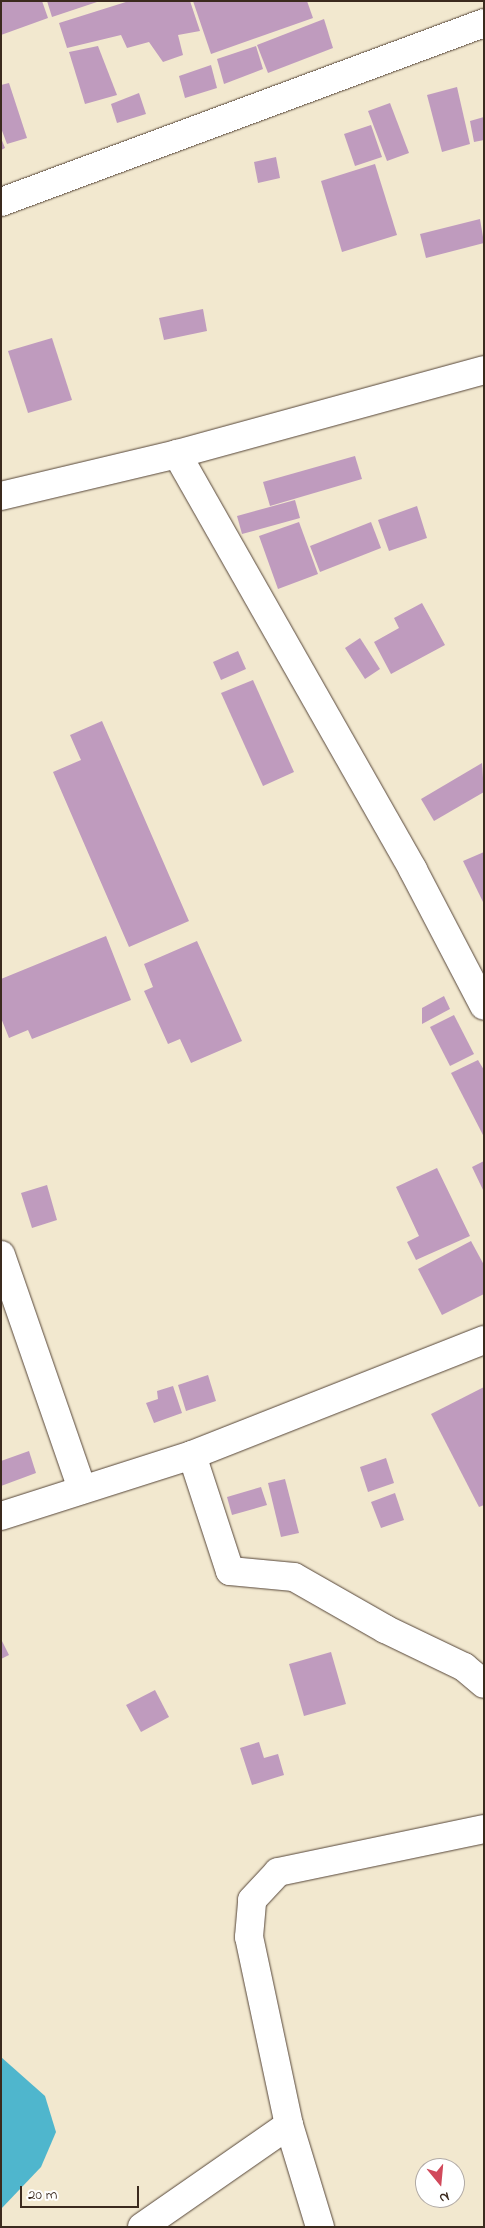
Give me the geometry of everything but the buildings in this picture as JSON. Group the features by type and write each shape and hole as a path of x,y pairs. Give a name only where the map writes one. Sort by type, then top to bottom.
{"street":[{"path":"1,202 484,23"},
{"path":"1,496 177,454 484,370"},
{"path":"177,454 413,870 484,1006"},
{"path":"1,1255 82,1489"},
{"path":"1,1516 192,1455 484,1340"},
{"path":"192,1455 230,1571 294,1577 385,1629 464,1667 484,1684"},
{"path":"320,2227 289,2126 249,1938 252,1900 278,1872 484,1829"},
{"path":"142,2227 289,2126"}],"water":[{"path":"1,2057 45,2096 56,2132 41,2167 1,2209"}]}
